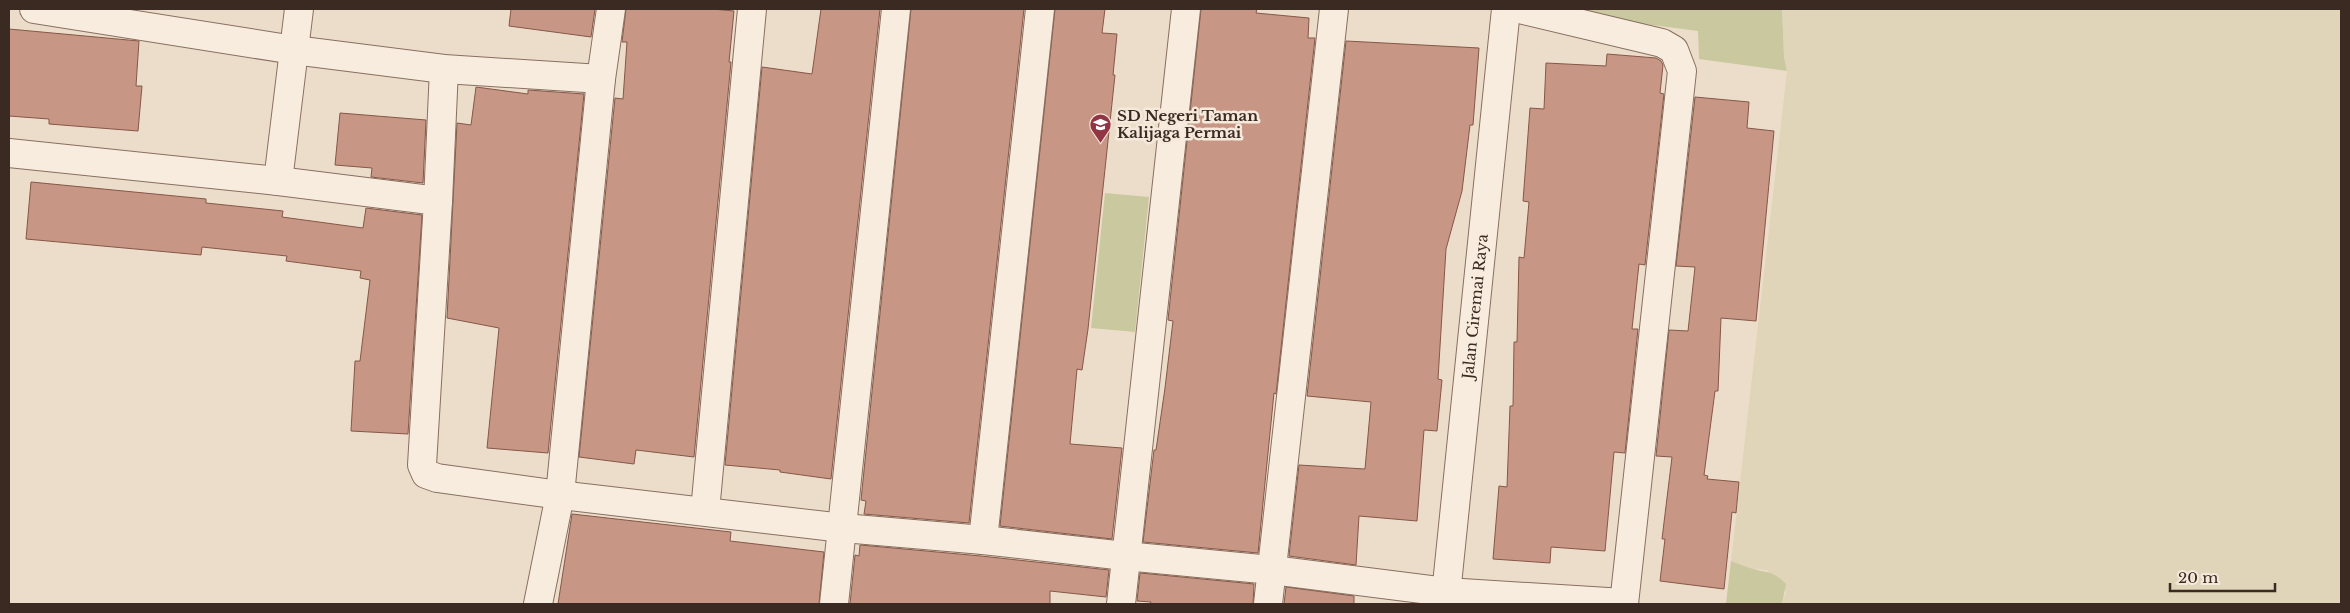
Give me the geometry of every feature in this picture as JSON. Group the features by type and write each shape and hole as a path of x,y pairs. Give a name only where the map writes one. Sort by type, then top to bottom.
{"street":[{"path":"34,9 294,50 444,69 601,79"},
{"path":"278,181 299,9"},
{"path":"538,604 560,495 601,79 611,9"},
{"path":"705,512 752,9"},
{"path":"834,604 896,9"},
{"path":"983,540 1040,9"},
{"path":"1121,604 1186,9"},
{"path":"1268,604 1334,9"},
{"name":"Jalan Ciremai Raya","path":"1446,598 1506,9"},
{"path":"444,69 422,465 426,474 436,478 560,495 843,528 983,540 1272,570 1446,598 1624,604 1682,71 1674,50 1662,43 1519,9"},
{"path":"9,154 278,181 438,201"}],"shaded area":[{"path":"1576,9 1782,9 1784,57 1787,71 1699,59 1698,31 1575,15"},
{"path":"1782,9 2341,9 2341,604 1782,604 1786,592 1767,570 1752,569 1731,561 1787,71 1784,57"},
{"path":"1105,193 1149,197 1135,332 1091,328"},
{"path":"1731,561 1755,570 1772,573 1781,579 1786,584 1782,604 1726,604"}],"building":[{"path":"511,9 595,9 591,37 509,26"},
{"path":"626,9 712,9 734,11 729,62 731,62 694,457 636,450 634,464 579,457 615,98 623,99 627,42 622,42"},
{"path":"821,9 880,9 831,479 780,472 780,470 725,465 762,67 812,74"},
{"path":"911,9 1024,9 969,523 864,514 866,501 861,500"},
{"name":"SD Negeri Taman Kalijaga Permai","path":"1055,9 1105,9 1102,33 1117,34 1113,75 1115,75 1088,329 1082,370 1077,369 1070,444 1122,448 1112,539 1000,526"},
{"path":"1201,9 1257,9 1256,13 1309,18 1308,38 1315,38 1276,394 1274,393 1258,553 1143,542 1173,321 1168,320"},
{"path":"9,29 139,41 136,86 142,86 138,131 49,124 49,119 9,116"},
{"path":"1346,41 1479,48 1473,125 1470,125 1462,191 1446,249 1438,379 1442,380 1437,431 1424,430 1417,521 1359,516 1356,565 1289,556 1299,465 1365,469 1371,402 1307,396"},
{"path":"1607,54 1656,58 1661,61 1663,65 1660,93 1664,94 1645,265 1639,264 1632,329 1638,329 1625,453 1614,452 1605,551 1551,547 1550,563 1493,559 1499,486 1507,487 1510,406 1513,406 1514,342 1517,342 1519,257 1524,258 1529,202 1523,201 1530,108 1544,109 1546,63 1606,66"},
{"path":"476,87 528,94 528,90 584,94 548,453 487,448 499,328 447,318 457,123 471,125"},
{"path":"1695,97 1749,102 1747,128 1774,131 1756,321 1721,318 1718,391 1715,391 1704,475 1708,476 1707,479 1739,482 1736,513 1732,512 1724,589 1660,581 1665,539 1662,539 1672,457 1656,456 1669,330 1688,331 1695,267 1676,266"},
{"path":"340,113 426,120 423,183 371,177 372,168 335,165"},
{"path":"31,182 206,199 206,203 283,211 282,217 363,228 366,208 422,215 408,434 351,431 355,361 360,361 370,280 360,278 361,271 286,261 287,256 202,247 201,255 26,239"},
{"path":"572,514 731,532 730,541 824,552 819,604 558,604"},
{"path":"860,545 1109,570 1106,597 1050,591 1050,604 850,604 855,555 859,556"},
{"path":"1140,573 1254,584 1253,604 1150,604 1151,602 1137,601"},
{"path":"1286,587 1354,596 1354,604 1284,604"}],"place":[{"name":"SD Negeri Taman Kalijaga Permai","path":"1101,144"}]}
